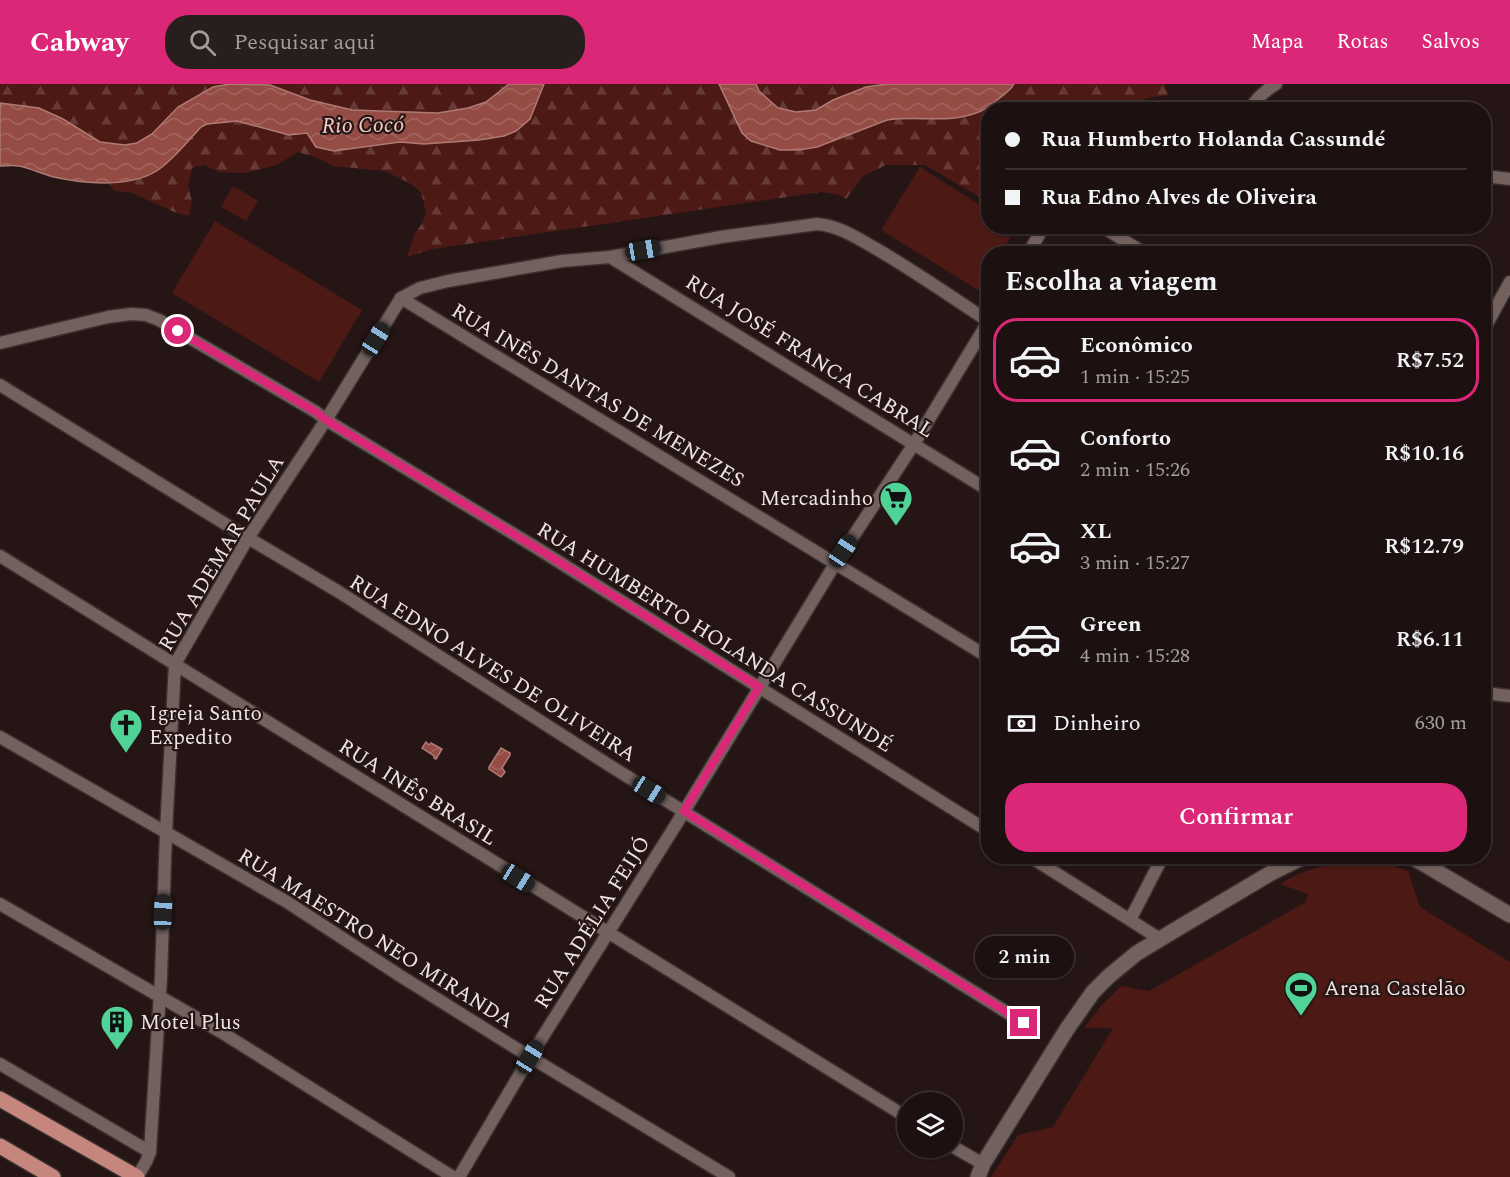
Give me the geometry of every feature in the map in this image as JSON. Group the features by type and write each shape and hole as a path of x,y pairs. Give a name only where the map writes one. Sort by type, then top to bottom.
{"main road":[{"path":"0,1099 137,1177"},
{"path":"0,1146 53,1177"}],"street":[{"path":"1254,102 1266,89 1276,84"},
{"path":"1491,177 1510,179"},
{"path":"401,298 420,288 448,281 562,261 610,256 807,224 828,225 840,229 904,266 981,316"},
{"path":"1114,234 1133,246"},
{"name":"RUA JOSÉ FRANCA CABRAL","path":"610,256 981,486"},
{"path":"1491,316 1510,282"},
{"name":"RUA ADEMAR PAULA","path":"137,1177 150,1152 160,996 175,664 248,538 326,420 401,298"},
{"name":"RUA INÊS DANTAS DE MENEZES","path":"401,298 981,653"},
{"name":"RUA HUMBERTO HOLANDA CASSUNDÉ","path":"0,343 108,317 131,314 146,315 159,320 316,412 540,550 981,827"},
{"name":"RUA ADÉLIA FEIJÓ","path":"459,1177 530,1057 835,564 915,444 981,333"},
{"name":"RUA EDNO ALVES DE OLIVEIRA","path":"0,385 339,592 1024,1023"},
{"name":"RUA INÊS BRASIL","path":"0,556 897,1111"},
{"path":"1491,694 1510,696"},
{"name":"RUA MAESTRO NEO MIRANDA","path":"0,737 287,902 530,1057 729,1177"},
{"path":"1042,864 1160,939"},
{"path":"1130,920 1159,864"},
{"path":"969,1177 980,1171 1066,1029 1093,992 1137,953 1289,864"},
{"path":"1426,864 1510,915"},
{"path":"0,904 221,1032 453,1177"},
{"path":"0,1064 150,1152"},
{"path":"963,1156 980,1171"}],"green space":[{"path":"0,84 230,84 213,87 178,107 152,134 137,143 125,145 100,142 63,119 0,103"},
{"path":"264,84 509,84 484,103 470,108 423,112 350,110 319,103"},
{"path":"544,84 719,84 742,133 817,147 887,120 960,118 981,111 981,198 925,165 886,165 863,176 846,199 839,195 821,192 433,249 407,257 415,233 426,212 421,192 411,184 385,171 333,166 318,158 298,152 277,165 245,173 219,172 204,165 192,168 188,186 192,201 189,216 174,212 130,192 115,191 108,183 127,181 162,167 201,127 207,124 237,121 289,135 307,133 424,144 530,119"},
{"path":"756,84 887,84 866,87 833,100 816,110 796,112 778,108 759,91"},
{"path":"1014,84 1165,84 1168,95 1134,102 994,102 1007,93"},
{"path":"920,167 981,206 981,234 1012,234 1005,246 981,246 981,285 978,290 881,230"},
{"path":"233,186 258,201 246,221 221,207"},
{"path":"215,221 362,310 319,382 172,293"},
{"name":"Arena Castelão","path":"1330,864 1387,864 1408,871 1420,907 1510,962 1510,1177 991,1177 1018,1135 1053,1127 1113,1028 1084,1028 1121,986 1149,991 1306,902 1308,894 1280,884"}],"water":[{"name":"Rio Cocó","path":"230,84 270,85 310,100 352,110 438,113 468,108 486,102 509,84 544,84 530,119 516,131 504,136 479,140 424,144 400,142 334,151 316,147 307,133 289,135 237,121 207,124 201,127 162,167 151,174 124,182 95,183 54,177 19,166 0,166 0,103 39,108 63,119 100,142 125,145 137,143 152,134 178,107 213,87"},
{"path":"719,84 756,84 759,91 778,108 796,112 816,110 833,100 866,87 887,84 1014,84 1007,93 995,102 981,102 981,111 969,115 946,119 887,120 817,147 780,150 751,141 742,133"},
{"path":"426,742 442,749 436,759 422,748"},
{"path":"501,748 510,755 502,768 505,772 501,777 489,767"}],"place":[{"name":"Mercadinho","path":"896,527"},
{"name":"Igreja Santo Expedito","path":"126,754"},
{"name":"Arena Castelão","path":"1301,1017"},
{"name":"Motel Plus","path":"117,1051"}],"route":[{"path":"178,331 316,412 759,687 684,811 1024,1023"}]}
